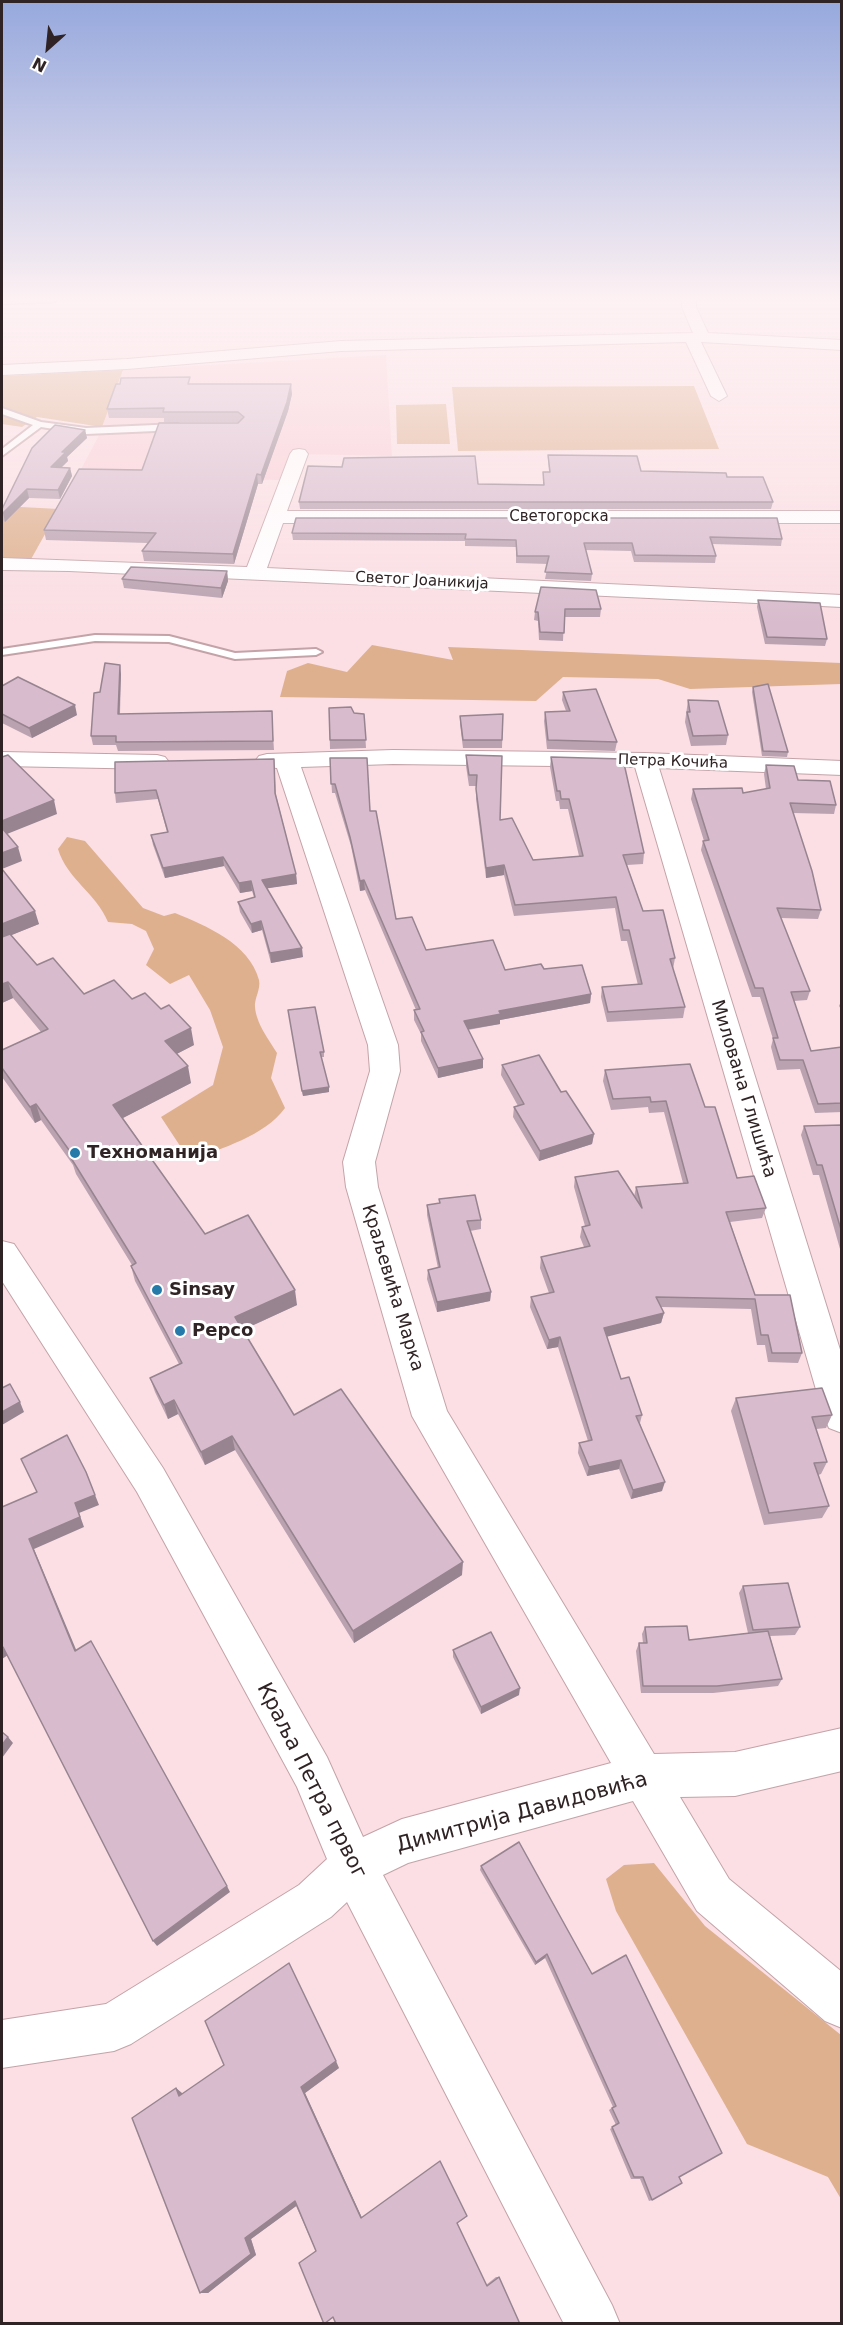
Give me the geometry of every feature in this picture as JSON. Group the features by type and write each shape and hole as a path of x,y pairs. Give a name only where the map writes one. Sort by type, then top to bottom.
{"street":[{"path":"255,573 299,454"},
{"name":"Светогорска","path":"276,517 842,517"},
{"name":"Светог Јоаникија","path":"2,564 255,573 842,602"},
{"name":"Петра Кочића","path":"241,761 393,757 645,760 842,768"},
{"path":"2,759 69,762 184,762"},
{"name":"Милована Глишића","path":"645,760 842,1417"},
{"name":"Краљевића Марка","path":"287,761 383,1045 385,1071 359,1162 362,1187 430,1416 713,1894 842,2004"},
{"name":"Краља Петра првог","path":"2,1254 150,1480 312,1772 353,1866 593,2324"},
{"name":"Димитрија Давидовића","path":"2,2044 114,2027 315,1901 353,1866 402,1842 642,1776 735,1774 842,1749"}],"lane":[{"path":"2,411 39,424 86,431 144,427 192,427"},
{"path":"2,453 39,424"},
{"path":"2,652 94,638 169,639 235,656 316,652"}],"shaded area":[{"path":"2,406 110,406 102,427 37,417 22,427 2,424"},
{"path":"110,406 389,406 392,456 292,454 284,480 77,477 99,435"},
{"path":"396,406 446,406 450,444 397,444"},
{"path":"454,406 702,406 719,449 458,451"},
{"path":"2,506 59,509 30,561 2,560"},
{"path":"372,645 453,660 448,647 841,663 841,684 690,689 658,679 563,677 536,701 280,697 287,671 308,663 347,672"},
{"path":"67,837 85,841 143,908 164,916 175,913 213,930 236,946 254,967 259,980 255,1004 256,1013 263,1031 277,1053 271,1078 285,1108 276,1118 254,1134 190,1161 161,1117 213,1085 223,1047 210,1010 189,975 170,984 146,965 154,949 146,931 132,924 108,922 103,912 68,869 58,849"},
{"path":"654,1863 705,1926 841,2035 841,2199 828,2177 747,2144 616,1911 606,1879 624,1865"}],"building":[{"path":"108,406 285,406 261,475 257,474 233,554 142,551 156,533 44,530 79,469 142,470 159,423 238,423 244,417 238,412 163,412 164,408 107,409"},
{"path":"55,425 85,430 62,452 66,452 51,467 70,468 58,490 27,489 3,513 2,509 32,448"},
{"path":"548,455 637,456 641,471 726,473 727,477 763,477 773,502 299,502 308,466 342,467 344,458 475,456 478,484 544,485 543,472 550,472"},
{"path":"296,518 777,518 782,539 710,537 716,556 635,555 632,543 584,543 592,574 545,572 549,556 517,556 516,540 465,539 466,534 292,533"},
{"path":"131,567 227,571 221,588 122,579"},
{"path":"541,587 596,590 601,609 565,609 564,633 540,632 538,612 535,612"},
{"path":"758,600 820,603 827,639 767,637"},
{"path":"105,663 120,665 118,714 272,711 273,741 116,742 116,736 91,736 94,693 100,692"},
{"path":"18,677 75,705 29,728 2,714 2,686"},
{"path":"768,684 788,752 763,751 753,687"},
{"path":"596,689 617,742 548,740 545,712 570,711 563,692"},
{"path":"688,700 718,701 728,735 693,736 687,712 690,712"},
{"path":"351,707 354,713 364,714 366,740 330,740 329,708"},
{"path":"503,714 502,740 463,740 460,716"},
{"path":"8,755 54,800 2,821 2,757"},
{"path":"466,755 502,756 500,820 512,818 533,860 583,856 569,799 561,799 560,791 557,791 551,757 623,759 644,853 623,855 643,911 663,910 675,958 670,959 685,1007 608,1012 602,987 642,984 629,930 623,930 616,897 515,905 504,865 486,868 476,789 477,775 469,775"},
{"path":"330,758 367,758 370,811 376,811 396,919 412,917 426,950 493,940 505,970 541,964 544,969 582,965 591,994 499,1011 501,1014 464,1021 483,1059 438,1068 421,1032 424,1031 414,1010 420,1009 364,880 360,881 335,784 331,784"},
{"path":"274,759 275,793 296,874 262,880 302,948 270,953 261,921 251,924 238,902 255,897 251,881 239,883 223,857 163,868 151,835 168,832 156,790 115,793 115,762"},
{"path":"766,765 794,766 798,780 830,781 836,805 790,803 812,871 821,910 777,908 810,991 791,992 811,1051 842,1047 842,1103 818,1104 803,1060 780,1060 773,1038 778,1038 763,988 755,988 703,841 709,840 693,789 742,788 743,793 770,788"},
{"path":"2,828 18,847 2,853"},
{"path":"2,869 35,911 2,924"},
{"path":"10,934 37,965 53,958 84,994 114,980 132,999 145,993 161,1009 169,1005 191,1028 165,1041 188,1066 113,1105 205,1234 248,1215 295,1290 235,1317 294,1415 341,1389 463,1562 353,1631 232,1436 201,1452 174,1400 164,1405 150,1378 182,1363 131,1266 136,1263 71,1158 74,1157 36,1104 30,1107 2,1068 2,1050 48,1029 8,982 2,984 2,937"},
{"path":"315,1007 324,1052 320,1052 329,1087 302,1091 288,1010"},
{"path":"539,1055 561,1092 566,1091 594,1134 540,1151 514,1107 524,1104 502,1065"},
{"path":"690,1064 705,1107 715,1107 737,1178 754,1176 766,1208 726,1212 755,1295 790,1295 802,1353 772,1353 768,1335 761,1335 755,1299 656,1297 664,1313 604,1328 621,1379 629,1377 642,1415 636,1416 665,1482 633,1490 621,1460 589,1467 579,1443 592,1440 560,1337 549,1340 531,1297 554,1292 541,1257 590,1246 582,1227 590,1225 575,1177 618,1171 642,1208 636,1187 688,1183 666,1101 651,1102 650,1097 613,1099 605,1070"},
{"path":"842,1125 842,1233 822,1165 817,1165 804,1126"},
{"path":"475,1195 481,1220 467,1221 491,1292 437,1302 428,1270 440,1267 427,1205 440,1203 439,1199"},
{"path":"10,1384 20,1402 2,1412 2,1388"},
{"path":"822,1388 832,1415 812,1417 827,1462 814,1463 829,1506 769,1513 736,1398"},
{"path":"67,1435 95,1495 75,1503 80,1517 29,1539 75,1651 91,1641 227,1886 153,1941 2,1647 2,1507 37,1492 21,1459"},
{"path":"788,1583 800,1627 753,1630 743,1586"},
{"path":"687,1626 689,1640 768,1631 782,1679 717,1686 643,1686 639,1643 647,1643 645,1627"},
{"path":"491,1632 520,1688 481,1707 453,1650"},
{"path":"2,1732 8,1737 2,1745"},
{"path":"519,1842 592,1974 626,1955 722,2153 679,2177 682,2183 652,2200 643,2177 634,2177 612,2127 619,2123 612,2108 616,2106 547,1954 536,1962 481,1866"},
{"path":"289,1963 336,2061 301,2087 361,2218 440,2161 467,2216 457,2223 487,2286 499,2277 520,2324 336,2324 333,2317 324,2324 299,2263 316,2251 295,2201 245,2238 251,2254 200,2293 132,2118 176,2088 179,2096 224,2065 205,2021"}],"place":[{"name":"Техноманија","path":"75,1153"},
{"name":"Sinsay","path":"157,1290"},
{"name":"Pepco","path":"180,1331"}]}
